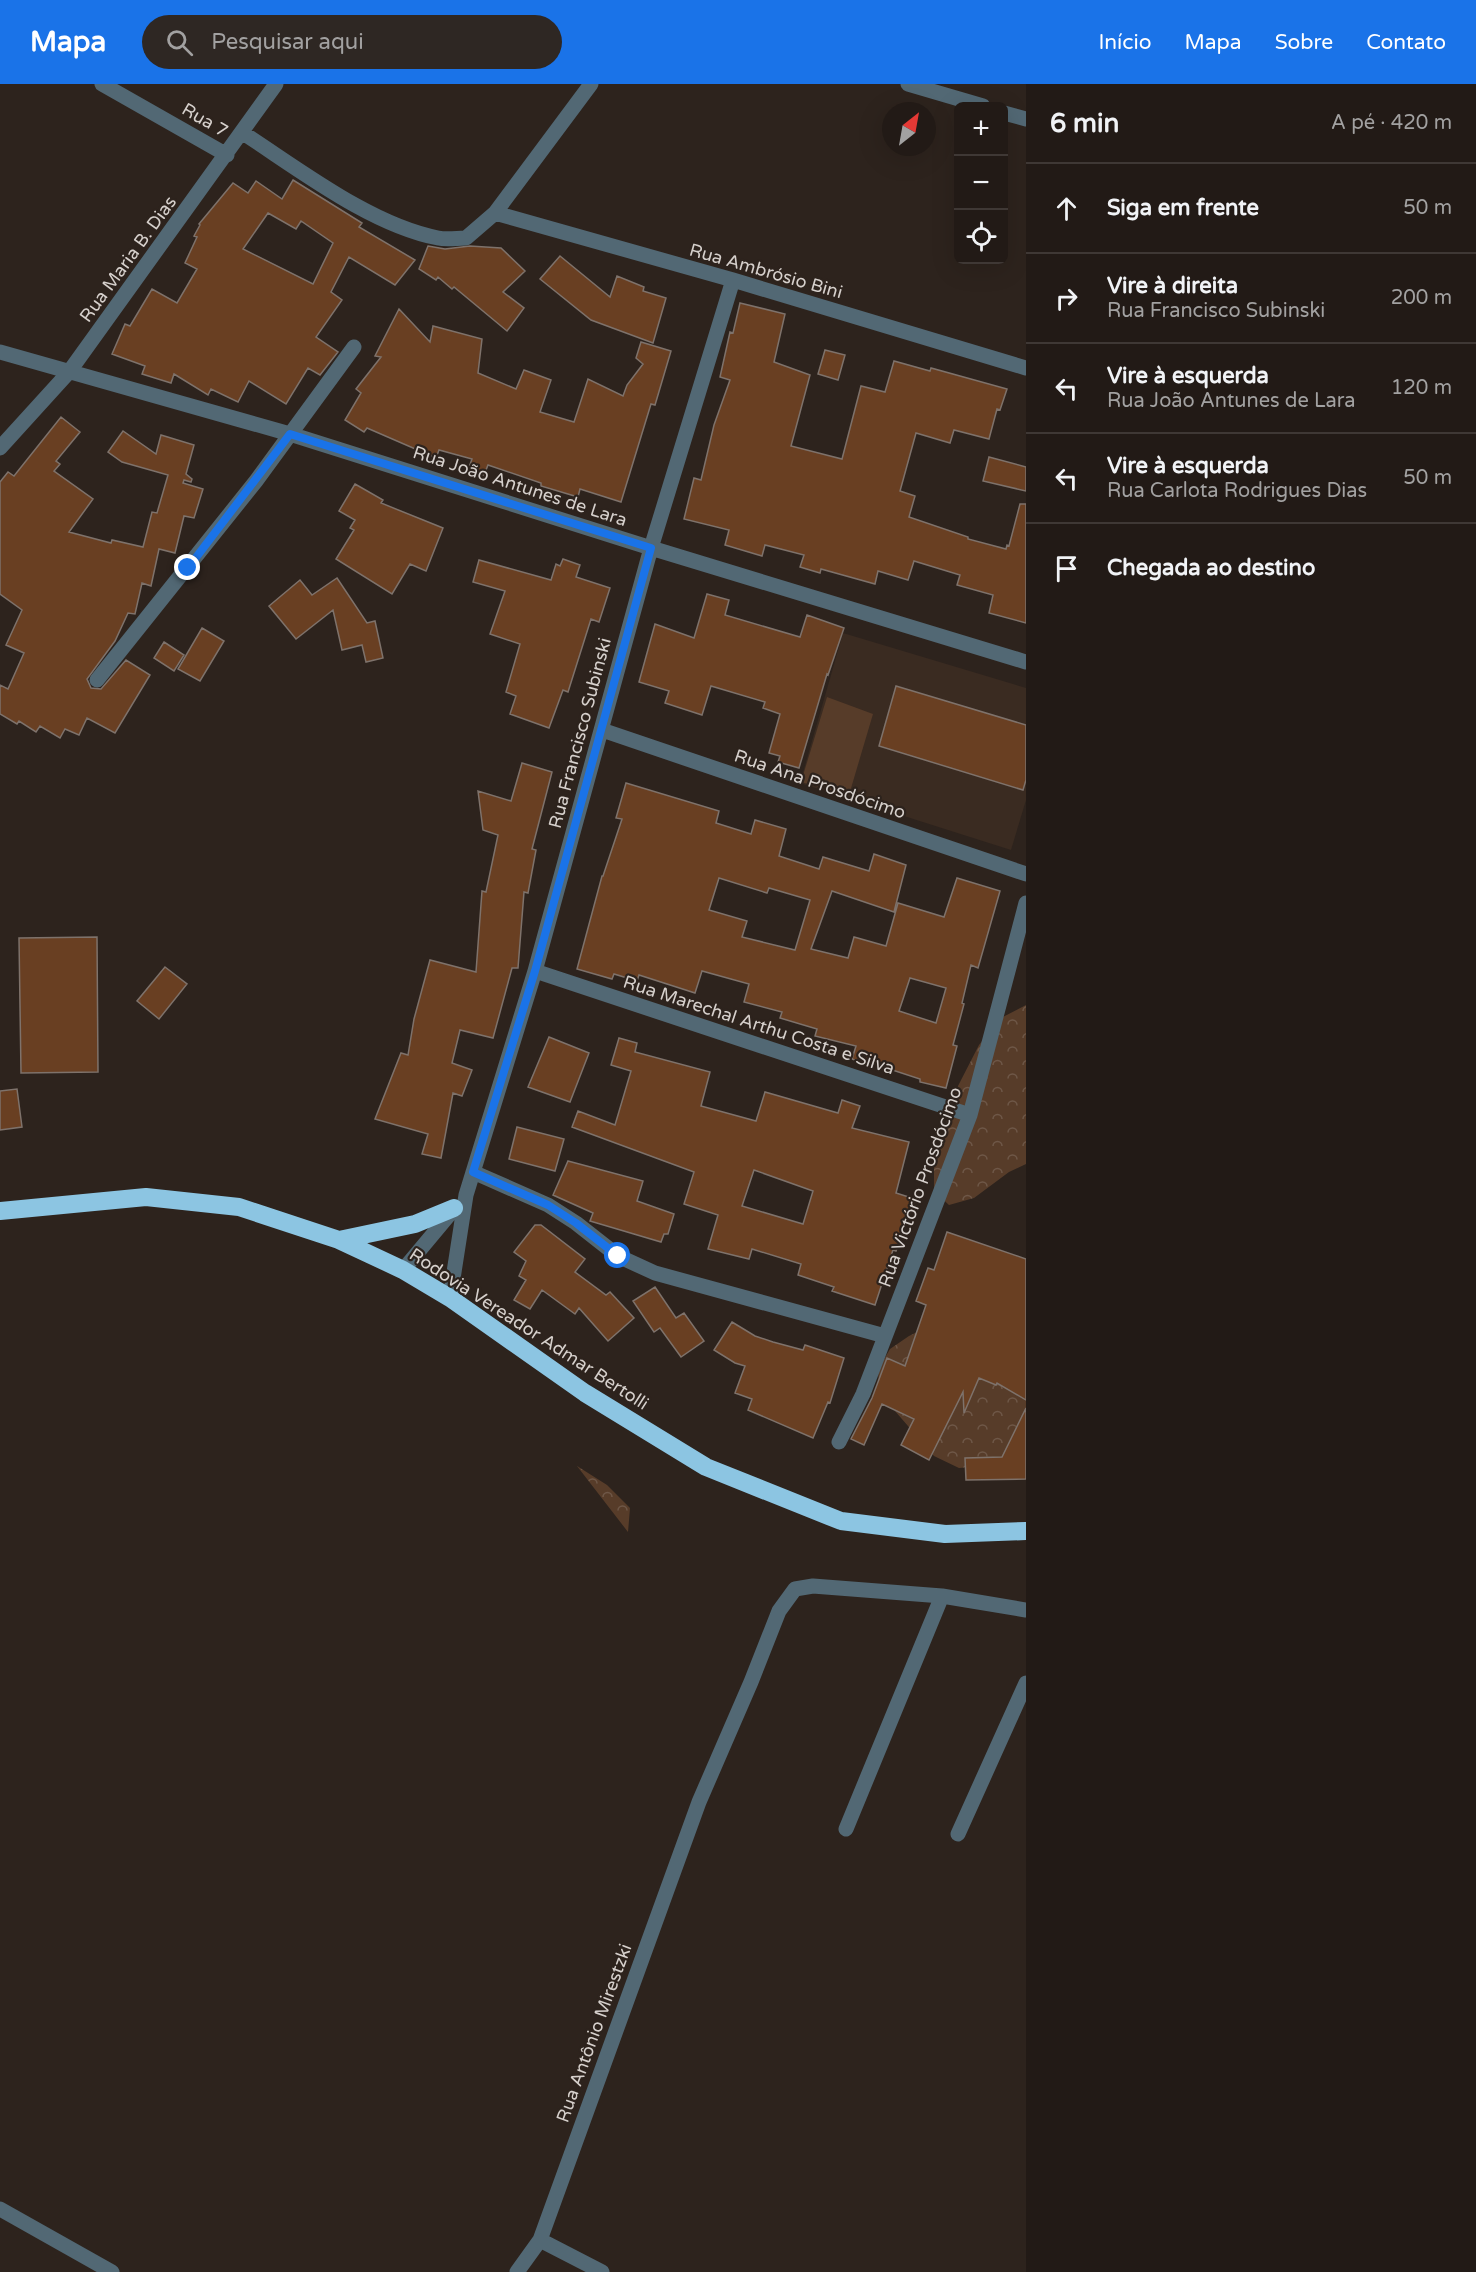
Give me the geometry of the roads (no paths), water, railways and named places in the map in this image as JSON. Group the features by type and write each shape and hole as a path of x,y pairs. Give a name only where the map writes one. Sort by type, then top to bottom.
{"highway":[{"name":"Rodovia Vereador Admar Bertolli","path":"0,1211 146,1197 238,1207 339,1240 403,1270 450,1298 585,1393 706,1467 841,1521 945,1534 1026,1531"},
{"path":"339,1240 404,1227 460,1202"}],"street":[{"name":"Rua 7","path":"102,84 227,155"},
{"name":"Rua Maria B. Dias","path":"0,448 69,372 243,133 276,84"},
{"path":"243,133 330,190 396,226 440,238 466,238 495,213 591,84"},
{"path":"908,84 969,102"},
{"path":"1008,114 1026,119"},
{"name":"Rua Ambrósio Bini","path":"495,213 733,280 1026,369"},
{"name":"Rua Francisco Subinski","path":"403,1270 460,1202 473,1172 535,971 651,548 733,280"},
{"path":"97,680 188,568 354,347"},
{"name":"Rua João Antunes de Lara","path":"0,352 290,434 651,548 1026,662"},
{"name":"Rua Ana Prosdócimo","path":"602,730 1026,874"},
{"name":"Rua Victório Prosdócimo","path":"839,1442 863,1394 970,1115 1026,903"},
{"name":"Rua Marechal Arthu Costa e Silva","path":"535,971 970,1115"},
{"path":"473,1172 548,1205 576,1223 618,1256 654,1273 885,1336"},
{"name":"Rua Francisco Subinski","path":"450,1298 460,1202"},
{"name":"Rua Antônio Mirestzki","path":"517,2272 540,2240 699,1802 779,1611 795,1590 813,1586 942,1596 1026,1610"},
{"path":"846,1829 942,1596"},
{"path":"958,1834 1026,1683"},
{"path":"0,2209 112,2272"},
{"path":"540,2240 602,2272"}]}
